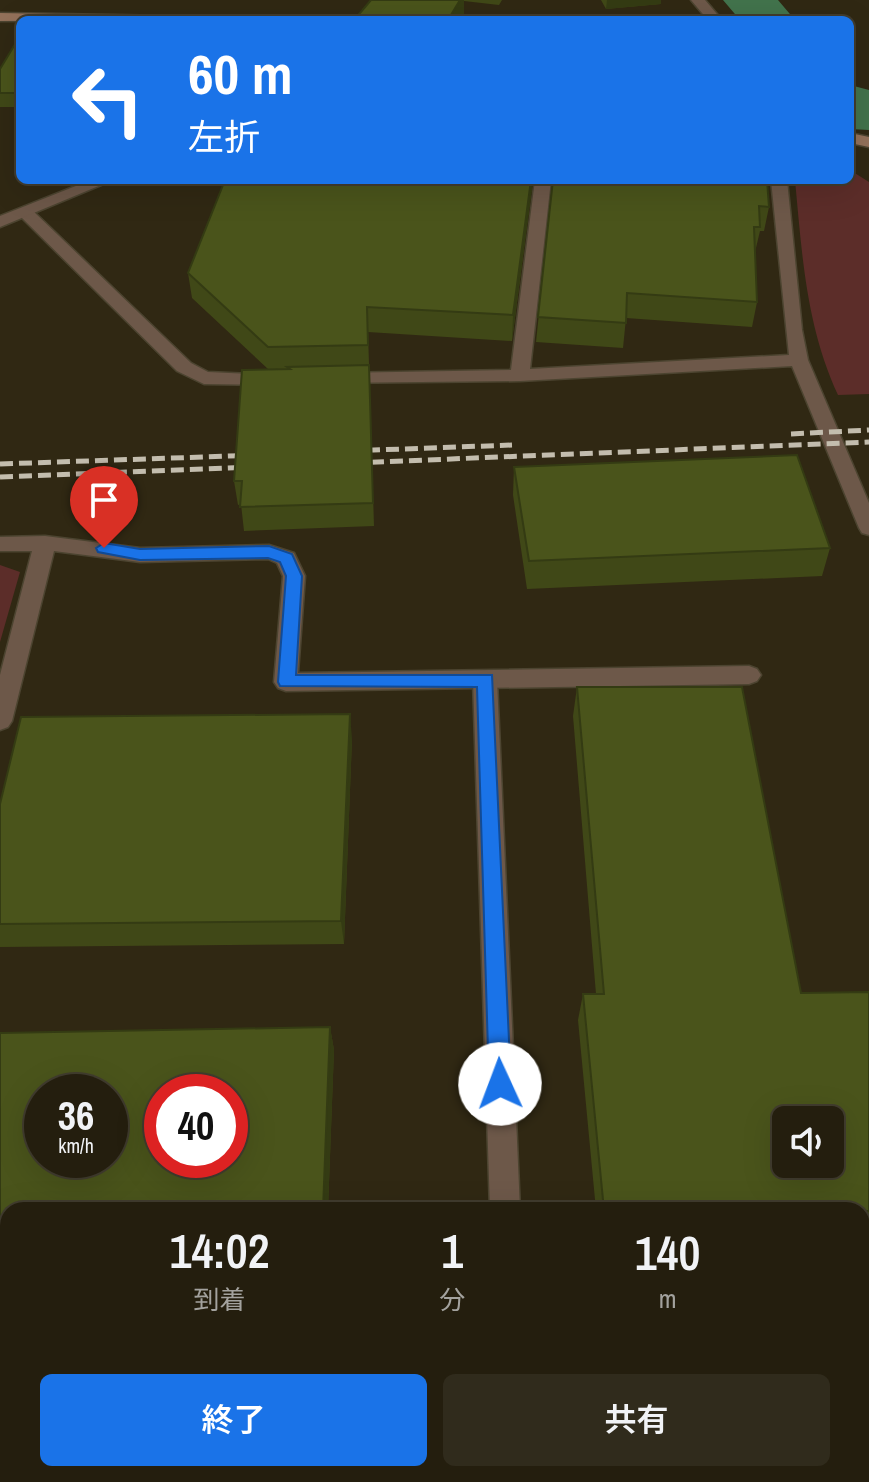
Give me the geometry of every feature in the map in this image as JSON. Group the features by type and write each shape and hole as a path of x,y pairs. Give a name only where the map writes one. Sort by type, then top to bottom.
{"street":[{"path":"698,0 712,16"},
{"path":"0,222 95,184"},
{"path":"520,375 543,184"},
{"path":"779,184 793,330 799,360 869,528"},
{"path":"26,213 184,367 204,378 238,382 285,380"},
{"path":"316,380 520,375 799,360"},
{"path":"0,544 45,543 140,555 269,552 286,558 294,576 286,682 749,675"},
{"path":"0,721 45,543"},
{"path":"485,680 505,1202"}],"shaded area":[{"path":"854,173 869,182 869,394 838,395 819,343 803,262 795,184 854,184"},
{"path":"0,565 20,572 0,642"}],"building":[{"path":"371,0 460,0 450,16 357,16"},
{"path":"16,43 16,93 0,93 0,69"},
{"path":"223,184 530,184 513,315 367,307 368,345 268,347 188,273"},
{"path":"553,184 767,184 769,207 759,206 760,227 754,227 757,302 627,293 626,323 538,317"},
{"path":"369,365 373,503 240,507 242,481 234,481 242,370"},
{"path":"797,455 830,548 529,561 514,467"},
{"path":"577,687 742,687 801,993 869,992 869,1202 603,1202 583,994 604,994"},
{"path":"350,714 341,921 0,924 0,804 21,717"},
{"path":"330,1027 323,1202 0,1202 0,1033"}],"waterway":[{"path":"748,0 765,16"},
{"path":"854,106 862,115"}],"railway":[{"path":"791,434 869,430"},
{"path":"352,463 869,442"},
{"path":"348,451 512,445"},
{"path":"0,464 260,455"},
{"path":"0,477 256,467"}],"route":[{"path":"104,548 140,555 269,552 286,558 294,576 286,682 485,680 500,1084"}]}
